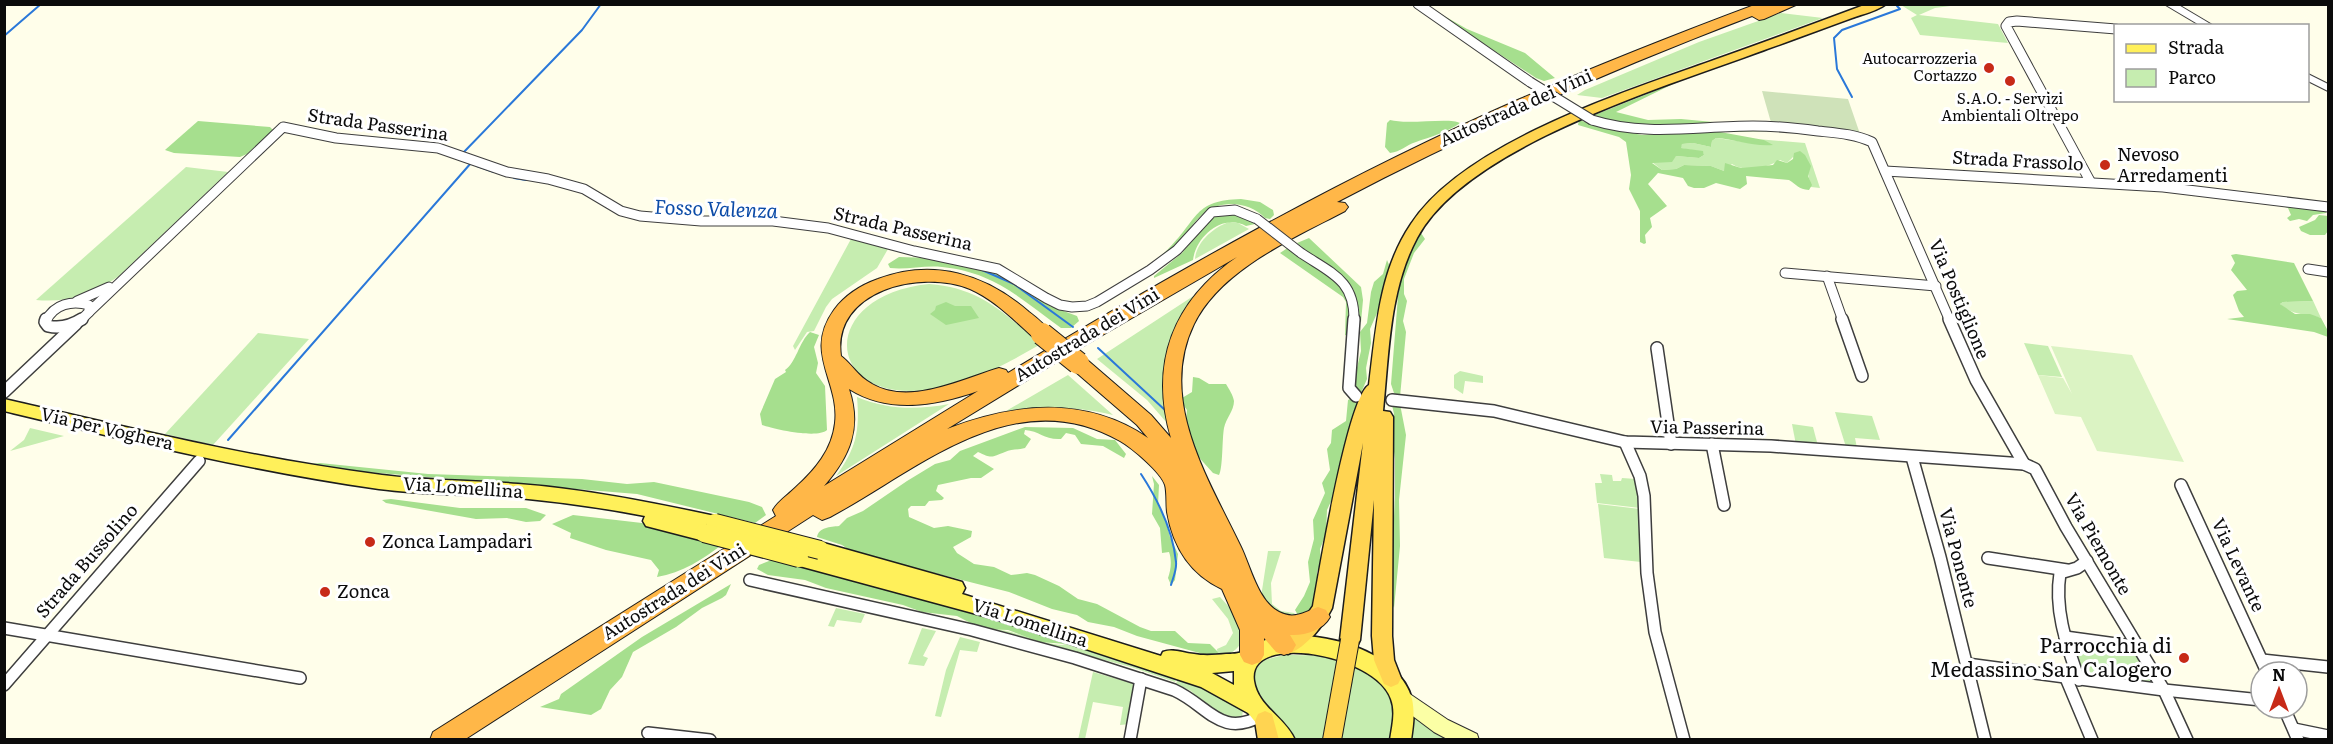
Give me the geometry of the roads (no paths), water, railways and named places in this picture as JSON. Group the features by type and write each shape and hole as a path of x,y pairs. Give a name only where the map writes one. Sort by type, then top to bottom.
{"highway":[{"name":"Autostrada dei Vini","path":"442,740 951,416 1173,282 1334,195 1443,140 1610,66 1771,4"},
{"name":"Autostrada dei Vini","path":"464,740 822,511 1136,314 1211,270 1414,163 1608,75 1791,4"},
{"path":"1332,740 1338,717 1350,640 1382,390 1391,282 1398,259 1418,223 1457,181 1505,151 1596,109 1653,86 1880,4"},
{"path":"1188,503 1171,388 1177,340 1189,315 1213,286 1238,264 1362,195 1414,163"},
{"path":"671,594 801,497 834,458 842,438 845,421 831,354 831,334 850,304 878,286 908,276 942,275 975,284 1012,307 1144,420 1166,449 1184,481 1227,540 1268,628 1286,645 1318,617 1322,608 1356,433 1370,392 1382,390"},
{"path":"831,354 847,379 859,388 879,395 908,399 958,392 1027,362 1077,332 1173,282"},
{"path":"1382,390 1385,391 1382,636 1384,660 1396,687"},
{"path":"822,511 945,440 993,421 1025,414 1058,412 1104,423 1131,437 1184,481"},
{"path":"1166,449 1188,503 1248,617 1252,630 1251,657"},
{"path":"1184,481 1178,519 1190,549 1206,570 1229,582"},
{"path":"1255,603 1261,613 1283,625 1302,624 1318,617"}],"main road":[{"name":"Via per Voghera","path":"4,405 204,459"},
{"name":"Via per Voghera","path":"4,414 204,459"},
{"name":"Via Lomellina","path":"204,459 380,491 581,508 709,528 820,550 926,579 1177,660 1218,665 1251,657 1270,647 1286,645 1324,647 1353,654 1373,663 1396,687"},
{"name":"Via Lomellina","path":"709,528 799,558 984,608 1207,680 1286,740"},
{"path":"1251,657 1244,679 1262,721"},
{"path":"1396,687 1404,719 1400,740"},
{"path":"1396,687 1442,726 1470,740"}],"street":[{"name":"Via Postiglione","path":"1418,4 1530,82 1592,120 1617,128 1636,131 1763,127 1858,136 1872,142 1976,380 2017,455 2025,464"},
{"path":"2169,4 2205,24"},
{"path":"2090,181 2006,26 2009,22 2017,21 2114,29"},
{"path":"2309,78 2328,88"},
{"name":"Strada Passerina","path":"122,279 283,127 336,138 438,148 507,172 584,189 621,212 640,216 701,221 773,221 828,228 914,251 998,268 1046,298 1060,305 1072,307 1087,306 1097,302 1150,270 1177,250 1212,212 1232,209 1242,210 1257,219 1346,286 1352,294 1356,312 1349,388 1356,396"},
{"name":"Strada Frassolo","path":"1885,171 2090,181 2244,194 2328,207"},
{"path":"2308,269 2328,272"},
{"path":"1785,273 1936,286"},
{"path":"1827,276 1862,376"},
{"path":"80,321 56,328 48,326 45,322 55,309 76,302 122,279"},
{"path":"4,392 122,279"},
{"path":"76,302 89,305 89,312"},
{"path":"1657,348 1671,444"},
{"name":"Via Passerina","path":"1382,390 1494,411 1625,442 1771,446 2025,464"},
{"path":"1625,442 1640,477 1647,537 1647,573 1655,632 1684,740"},
{"path":"1712,444 1725,505"},
{"name":"Via Ponente","path":"1912,457 1985,740"},
{"name":"Strada Bussolino","path":"4,685 204,459"},
{"name":"Via Piemonte","path":"2025,464 2035,468 2164,690"},
{"name":"Via Levante","path":"2181,485 2262,660"},
{"path":"1988,558 2068,570"},
{"path":"2087,561 2060,573 2058,590 2072,679 2092,740"},
{"path":"750,580 978,632 1141,680 1189,696 1220,727 1227,731 1245,731 1262,721"},
{"path":"4,628 300,678"},
{"path":"2065,637 2138,647"},
{"path":"1967,664 2072,679 2249,699"},
{"path":"2309,667 2328,668"},
{"path":"1130,740 1141,680"},
{"path":"2164,690 2187,740"},
{"path":"2290,720 2296,734 2328,736"},
{"path":"648,733 710,740"}],"waterway":[{"path":"4,36 41,4"},
{"name":"Fosso Valenza","path":"462,154 582,30 601,4"},
{"path":"1852,97 1837,69 1834,38 1842,30 1900,9 1897,6"},
{"path":"228,440 471,163"},
{"name":"Fosso Valenza","path":"477,166 494,172"},
{"name":"Fosso Valenza","path":"514,178 526,180"},
{"name":"Fosso Valenza","path":"982,270 1014,284 1073,327"},
{"name":"Fosso Valenza","path":"1098,348 1166,411"},
{"path":"1141,474 1159,505 1172,538 1176,565 1171,585"}],"place":[{"name":"Autocarrozzeria Cortazzo","path":"1989,68"},
{"name":"S.A.O. - Servizi Ambientali Oltrepo","path":"2010,81"},
{"name":"Nevoso Arredamenti","path":"2105,165"},
{"name":"Zonca Lampadari","path":"370,542"},
{"name":"Zonca","path":"325,592"},
{"name":"Parrocchia di Medassino San Calogero","path":"2184,658"}]}
